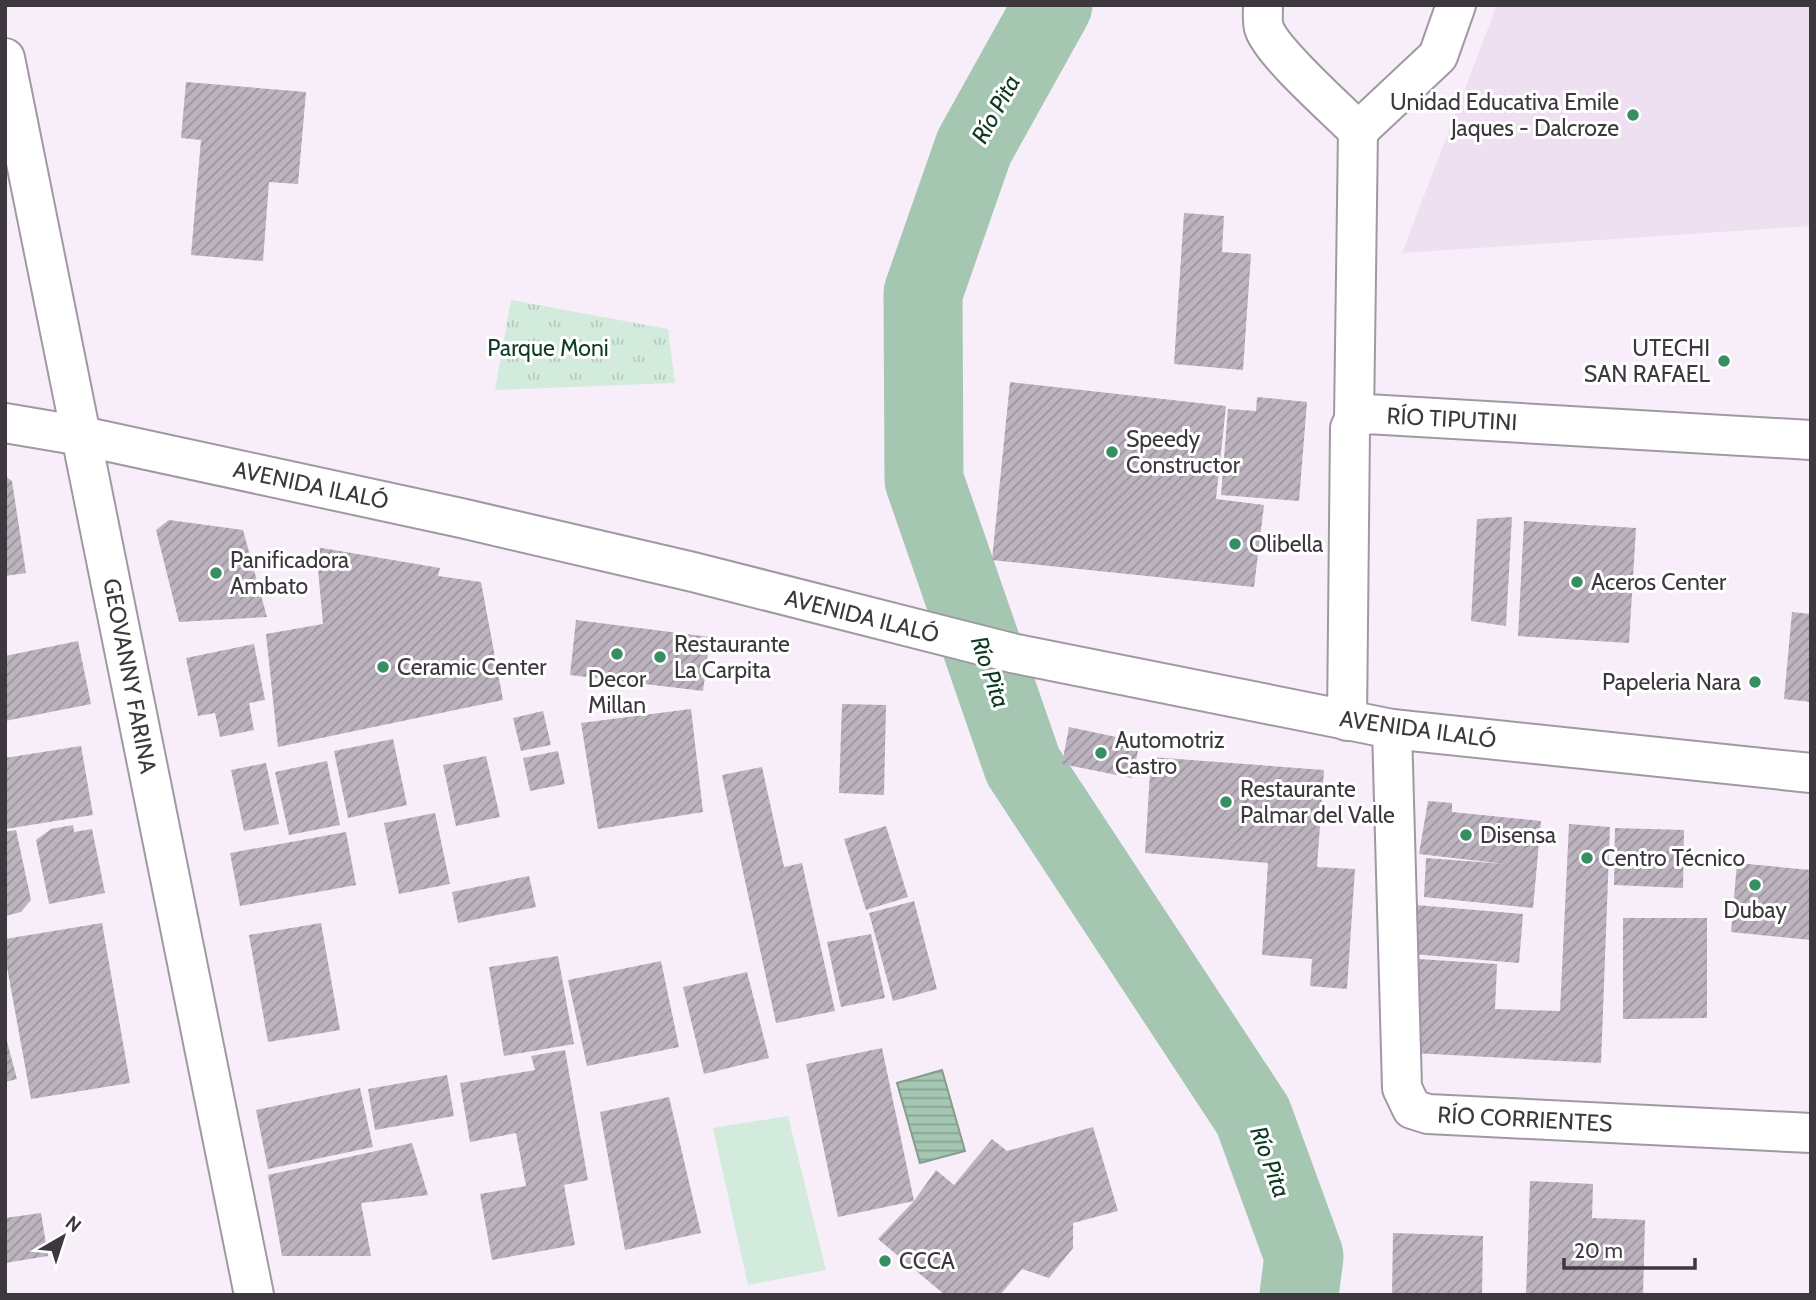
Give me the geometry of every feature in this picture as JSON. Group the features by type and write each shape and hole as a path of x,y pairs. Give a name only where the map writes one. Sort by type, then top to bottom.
{"street":[{"path":"1263,5 1264,29 1290,63 1358,131 1354,420"},
{"path":"1358,131 1438,56 1456,5"},
{"name":"GEOVANNY FARINA","path":"5,58 254,1295"},
{"name":"RÍO TIPUTINI","path":"1347,720 1350,428 1354,420 1367,414 1811,440"},
{"name":"AVENIDA ILALÓ","path":"5,423 82,436 693,572 1012,653 1392,729 1811,773"},
{"name":"RÍO CORRIENTES","path":"1392,729 1402,1088 1412,1109 1428,1114 1811,1133"}],"shaded area":[{"name":"Unidad Educativa Emile Jaques - Dalcroze","path":"1497,5 1811,5 1811,226 1402,253"},
{"path":"942,1070 965,1151 920,1163 897,1083"}],"green space":[{"name":"Parque Moni","path":"511,300 668,329 675,383 495,390"},
{"path":"788,1116 826,1270 748,1285 713,1128"}],"building":[{"path":"186,82 306,92 298,184 269,182 263,261 191,255 201,140 181,138"},
{"path":"1184,213 1224,216 1222,252 1251,254 1243,370 1174,364"},
{"name":"Speedy Constructor","path":"1010,382 1226,406 1216,499 1264,505 1254,587 992,560"},
{"path":"1257,397 1307,402 1299,501 1221,495 1228,409 1256,411"},
{"path":"5,476 12,481 26,573 5,576"},
{"path":"1512,517 1506,626 1471,621 1477,519"},
{"path":"169,520 243,530 267,617 179,622 156,530"},
{"name":"Aceros Center","path":"1524,521 1636,528 1629,643 1518,636"},
{"name":"Ceramic Center","path":"316,547 440,568 438,576 481,582 503,700 278,747 266,634 323,624"},
{"path":"1792,612 1811,614 1811,702 1784,699"},
{"path":"576,620 710,637 703,691 570,675"},
{"path":"78,641 91,704 5,721 5,656"},
{"path":"254,644 265,700 249,703 254,730 220,737 215,713 198,716 186,658"},
{"path":"842,704 886,705 884,795 839,793"},
{"path":"691,709 703,812 598,829 581,723"},
{"path":"543,711 551,745 521,751 513,718"},
{"name":"Automotriz Castro","path":"1069,727 1140,742 1132,778 1062,764"},
{"path":"393,739 407,805 348,818 334,751"},
{"path":"81,746 93,815 5,829 5,758"},
{"path":"558,751 565,784 530,791 523,758"},
{"path":"486,756 500,817 456,826 443,765"},
{"path":"1151,757 1324,770 1317,867 1355,869 1347,989 1310,986 1312,959 1262,955 1268,863 1145,853"},
{"path":"327,761 340,825 289,835 275,772"},
{"path":"266,763 279,824 244,831 231,770"},
{"path":"762,767 784,867 802,863 835,1011 776,1023 722,775"},
{"path":"1428,801 1452,803 1452,812 1541,821 1533,908 1424,897 1426,858 1505,864 1419,854"},
{"path":"435,813 450,884 399,894 384,823"},
{"path":"1569,824 1610,827 1601,1063 1413,1053 1418,959 1497,964 1495,1009 1560,1011"},
{"path":"73,825 74,832 92,829 105,893 49,904 36,840 51,829"},
{"path":"886,826 908,897 866,910 844,839"},
{"path":"1615,828 1684,830 1683,888 1614,885"},
{"path":"16,830 31,900 21,912 5,916 5,832"},
{"path":"346,832 356,885 240,906 230,853"},
{"path":"1737,863 1811,870 1811,940 1731,932"},
{"path":"529,876 536,907 458,923 452,892"},
{"path":"914,901 937,989 893,1001 869,913"},
{"path":"1416,905 1523,914 1519,963 1412,954"},
{"path":"1623,918 1707,918 1707,1018 1623,1019"},
{"path":"102,923 130,1083 31,1099 5,956 5,939"},
{"path":"321,923 340,1030 268,1042 249,935"},
{"path":"871,934 885,998 841,1007 827,942"},
{"path":"558,956 574,1044 504,1056 489,967"},
{"path":"661,961 679,1047 587,1066 568,980"},
{"path":"747,972 769,1058 704,1074 683,987"},
{"path":"5,1034 17,1079 5,1082"},
{"path":"882,1048 914,1201 838,1217 806,1064"},
{"path":"565,1050 588,1180 564,1185 575,1245 492,1260 480,1194 526,1186 516,1133 470,1142 460,1083 535,1070 531,1056"},
{"path":"447,1075 454,1116 375,1130 368,1089"},
{"path":"360,1088 373,1147 268,1169 256,1110"},
{"path":"669,1097 701,1233 625,1250 600,1112"},
{"path":"1093,1127 1118,1211 1073,1223 1073,1248 1049,1278 1022,1269 1000,1295 945,1295 878,1239 914,1201 936,1170 954,1185 992,1139 1007,1151"},
{"path":"412,1143 428,1195 361,1203 371,1256 282,1256 268,1175"},
{"path":"1530,1181 1593,1184 1592,1218 1645,1220 1643,1295 1526,1295"},
{"path":"41,1213 48,1256 5,1263 5,1218"},
{"path":"1393,1233 1483,1236 1482,1295 1392,1295"}],"waterway":[{"name":"Río Pita","path":"1053,5 974,147 923,293 924,480 1023,766 1253,1116 1304,1256 1299,1295"}],"place":[{"name":"Unidad Educativa Emile Jaques - Dalcroze","path":"1633,115"},
{"name":"UTECHI SAN RAFAEL","path":"1724,361"},
{"name":"Speedy Constructor","path":"1112,452"},
{"name":"Olibella","path":"1235,544"},
{"name":"Panificadora Ambato","path":"216,573"},
{"name":"Aceros Center","path":"1577,582"},
{"name":"Decor Millan","path":"617,654"},
{"name":"Restaurante La Carpita","path":"660,657"},
{"name":"Ceramic Center","path":"383,667"},
{"name":"Papeleria Nara","path":"1755,682"},
{"name":"Automotriz Castro","path":"1101,753"},
{"name":"Restaurante Palmar del Valle","path":"1226,802"},
{"name":"Disensa","path":"1466,835"},
{"name":"Centro Técnico","path":"1587,858"},
{"name":"Dubay","path":"1755,885"},
{"name":"CCCA","path":"885,1261"}]}
